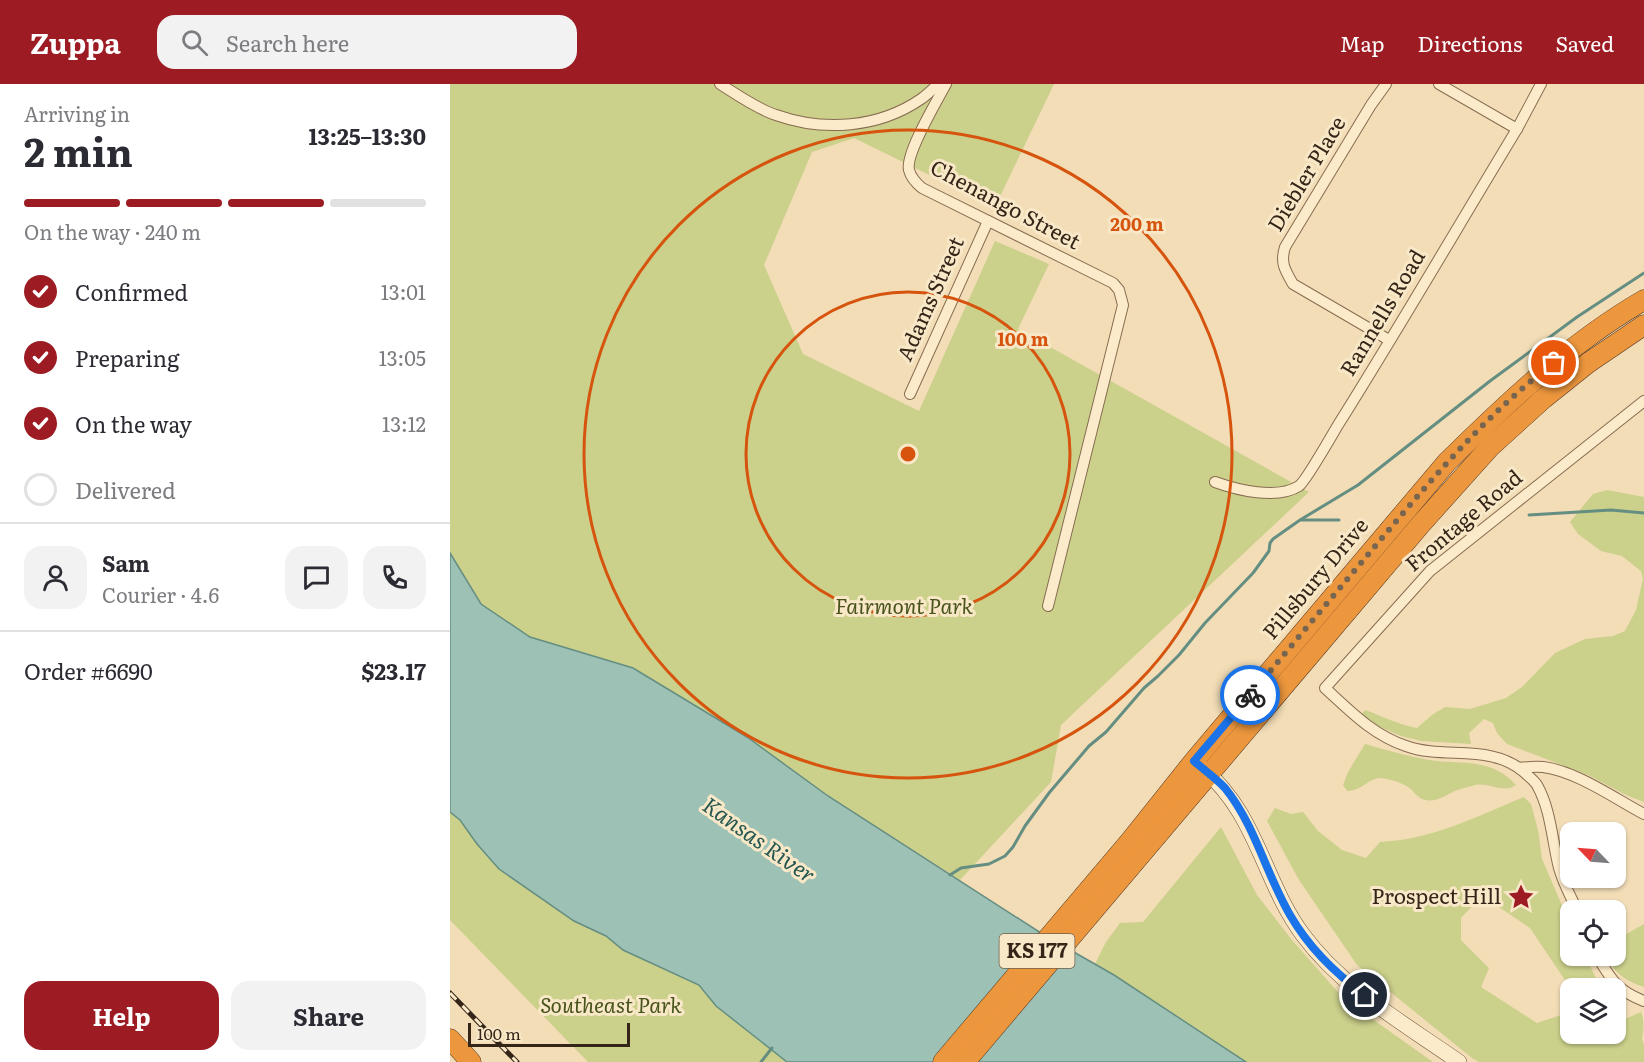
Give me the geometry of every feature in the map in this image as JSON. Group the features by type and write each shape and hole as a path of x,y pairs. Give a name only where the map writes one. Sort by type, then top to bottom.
{"highway":[{"name":"Pillsbury Drive","path":"965,1062 1137,845 1194,761 1447,462 1538,375 1644,300"},
{"name":"Pillsbury Drive","path":"943,1062 1137,845 1210,774 1421,524 1490,447 1543,399 1588,363 1644,325"},
{"path":"450,1039 471,1062"}],"street":[{"path":"720,84 774,115 809,124 845,126 887,117 921,99 938,84"},
{"name":"Chenango Street","path":"946,84 913,148 908,169 914,180 922,189 1113,283 1119,290 1123,305 1048,606"},
{"name":"Diebler Place","path":"1386,84 1285,247 1282,257 1284,269 1293,284 1389,340"},
{"path":"1439,84 1516,129"},
{"name":"Rannells Road","path":"1215,482 1266,493 1286,491 1300,485 1541,84"},
{"name":"Adams Street","path":"909,394 988,221"},
{"name":"Frontage Road","path":"1519,768 1501,758 1476,753 1431,752 1406,746 1376,733 1325,688 1430,571 1644,401"},
{"path":"1194,761 1224,788 1238,806 1289,914 1304,936 1351,985 1459,1062"},
{"path":"1519,768 1540,766 1560,770 1644,814"},
{"path":"1519,768 1536,782 1547,808 1560,872 1573,900"},
{"path":"1603,966 1622,989 1644,1001"}],"green space":[{"name":"Fairmont Park","path":"450,84 1054,84 995,207 854,138 812,152 764,265 803,354 919,411 995,241 1049,264 1018,329 1309,492 1061,725 1051,782 960,880 828,796 747,737 633,668 530,638 481,604 450,553"},
{"path":"1607,490 1644,497 1644,802 1588,775 1507,744 1497,733 1493,723 1484,719 1469,733 1471,744 1421,741 1401,736 1368,722 1362,714 1365,710 1397,723 1417,728 1445,707 1470,709 1506,698 1522,687 1555,653 1585,639 1613,636 1625,631 1636,610 1643,579 1641,571 1622,556 1601,551 1578,534 1570,522 1593,494"},
{"path":"1365,744 1429,760 1486,766 1506,776 1516,785 1501,788 1475,785 1431,800 1422,799 1402,784 1381,778 1347,791 1343,785"},
{"path":"1524,797 1531,804 1542,859 1560,901 1560,966 1590,966 1596,978 1564,978 1530,928 1484,897 1461,918 1461,940 1489,968 1481,987 1537,1023 1560,1015 1560,1044 1626,1044 1626,1019 1641,1012 1644,1062 1479,1062 1472,1058 1357,965 1299,880 1267,821 1275,808 1291,814 1303,812 1318,831 1342,850 1366,858 1380,842 1418,837 1472,819"},
{"name":"Southeast Park","path":"450,812 460,820 477,844 574,921 606,936 623,950 699,985 716,1006 787,1062 588,1062 450,920"},
{"path":"1221,827 1257,895 1292,940 1344,999 1433,1062 1246,1062 1095,964 1106,942 1120,923 1143,922"},
{"path":"1644,924 1644,987 1627,979 1612,966 1626,966 1626,934"}],"water":[{"name":"Kansas River","path":"450,553 481,604 530,637 633,668 747,737 828,796 1044,935 1114,975 1246,1062 787,1062 716,1006 699,985 623,950 606,936 574,921 499,869 460,820 450,812"}],"waterway":[{"path":"950,875 961,868 989,864 1005,856 1049,793 1089,746 1106,732 1144,688 1179,655 1205,623 1253,573 1269,551 1273,539 1358,485 1490,381 1577,317 1644,273"},
{"path":"1529,515 1611,510 1644,513"},
{"path":"1301,520 1339,520"},
{"path":"761,1062 772,1048"}],"railway":[{"path":"450,993 517,1062"}],"way so far":[{"path":"1250,695 1447,462 1493,416 1554,363"}],"place":[{"name":"Prospect Hill","path":"1521,897"}],"route":[{"path":"1250,695 1194,761 1224,788 1238,806 1289,914 1304,936 1351,985 1365,995"}]}
